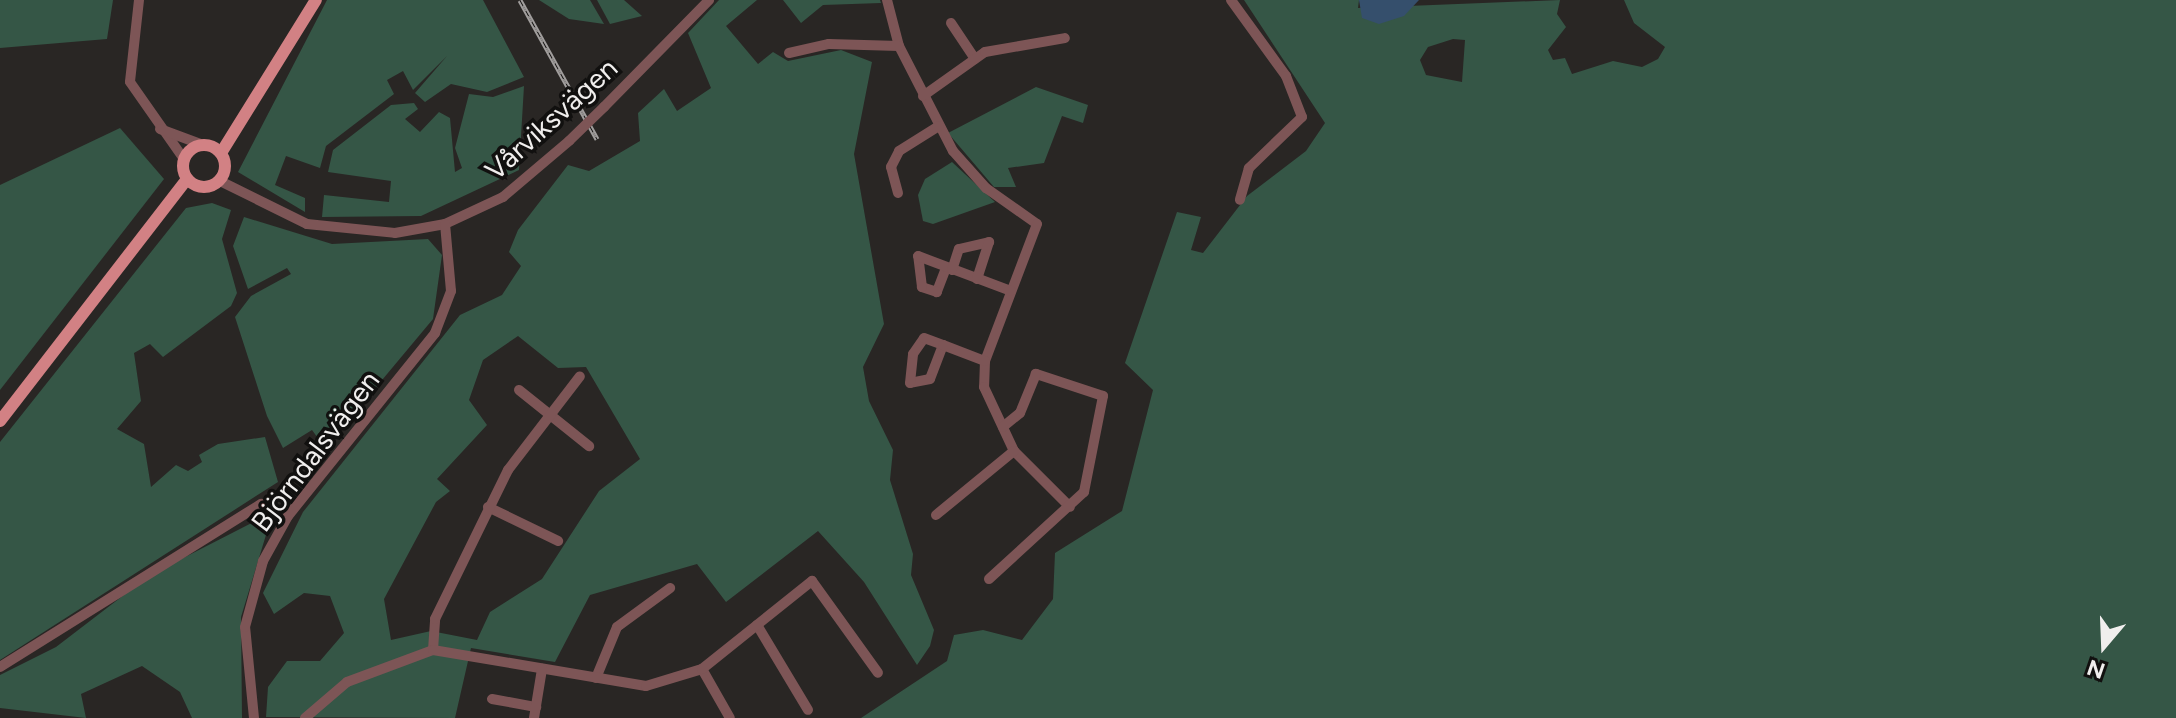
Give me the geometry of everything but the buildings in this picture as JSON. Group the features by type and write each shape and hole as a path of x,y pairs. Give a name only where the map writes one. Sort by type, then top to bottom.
{"main road":[{"path":"187,179 201,188 220,181 221,153 316,0"},
{"path":"0,421 187,179 184,159 203,145 221,153"}],"street":[{"path":"139,0 130,82 160,129 184,159"},
{"name":"Vårviksvägen","path":"220,181 328,229 377,234 445,224 503,197 569,141 709,0"},
{"path":"887,0 899,46 939,126 967,170 1037,224 985,361 984,387 1014,451 1070,507"},
{"path":"1231,0 1286,76 1302,117 1249,168 1240,200"},
{"path":"951,23 975,59"},
{"path":"923,96 975,59 1065,38"},
{"path":"789,53 829,44 899,46"},
{"path":"898,193 891,167 899,151 939,126"},
{"path":"160,129 203,145"},
{"name":"Björndalsvägen","path":"254,718 245,627 263,561 288,516 435,333 451,291 445,224"},
{"path":"977,279 989,242 959,249 949,269 977,279 1011,291"},
{"path":"943,345 930,379 910,383 913,354 924,338 943,345 985,361"},
{"path":"989,579 1084,492 1103,396 1036,374 1020,413 1003,427"},
{"path":"433,650 435,619 488,507 580,376"},
{"path":"519,390 553,413 589,446"},
{"path":"936,515 1014,451"},
{"path":"0,667 261,504"},
{"path":"488,507 558,541"},
{"path":"305,718 347,682 433,650 646,686 702,669 812,581 878,673"},
{"path":"596,678 617,627 670,588"},
{"path":"757,625 808,710"},
{"path":"492,699 535,712 542,669"},
{"path":"702,669 730,718"}],"green space":[{"path":"0,0 113,0 107,39 0,48"},
{"path":"327,0 483,0 524,77 487,92 451,84 425,102 415,93 447,56 413,90 403,71 387,80 394,94 326,146 320,168 286,156 275,185 305,198 305,212 238,172"},
{"path":"539,0 590,0 604,24 569,19"},
{"path":"597,0 624,0 642,16 610,24"},
{"path":"719,0 757,0 726,26 758,64 773,52 788,61 841,50 872,62 854,154 884,324 863,367 869,401 893,450 890,480 913,554 911,575 934,630 930,646 917,665 864,582 818,531 726,602 697,564 590,595 555,662 471,648 455,718 266,717 268,687 287,661 320,661 344,633 330,596 304,593 274,614 263,593 303,512 460,315 502,295 521,266 509,252 518,230 568,165 589,171 640,141 638,113 664,89 677,111 711,88 688,33","holes":["518,336 558,368 586,367 640,459 599,491 542,579 490,612 477,640 431,631 391,640 384,599 436,502 450,491 437,479 487,425 469,400 483,360"]},
{"path":"783,0 880,0 881,3 823,5 801,23"},
{"path":"1244,0 1359,0 1358,8 1560,0 1557,14 1566,27 1548,50 1553,60 1565,58 1572,74 1613,61 1642,67 1658,59 1665,47 1634,23 1624,0 2176,0 2176,718 861,718 947,661 954,635 983,630 1022,640 1053,599 1055,553 1122,511 1153,390 1125,363 1177,212 1201,217 1191,250 1203,253 1247,196 1306,151 1325,123","holes":["1453,39 1465,40 1462,82 1426,75 1420,60 1428,47"]},
{"path":"524,86 519,170 421,216 322,217 324,195 389,202 391,181 328,172 333,150 391,105 414,103 418,109 405,119 420,132 439,112 450,118 455,172 462,168 455,148 469,94 493,97"},
{"path":"1036,87 1088,105 1083,123 1062,116 1044,163 1008,168 1016,187 994,187 948,133"},
{"path":"120,128 164,179 0,390 0,185"},
{"path":"952,162 995,202 933,224 923,221 918,195 925,179"},
{"path":"212,203 231,210 222,239 237,293 231,306 163,357 150,344 134,353 141,401 117,429 144,444 151,487 176,465 188,471 202,462 199,455 218,444 265,437 278,482 0,660 0,442 186,208"},
{"path":"244,217 332,244 428,239 442,255 433,319 347,422 320,441 312,430 283,448 267,416 235,317 251,296 291,274 287,268 248,289 233,246"},
{"path":"273,512 241,617 242,718 192,718 180,692 142,666 81,694 86,718 0,708 0,675 56,647 150,575"}],"water":[{"path":"1359,0 1419,0 1404,16 1379,24 1362,18"}],"railway":[{"path":"520,0 597,139"}]}
